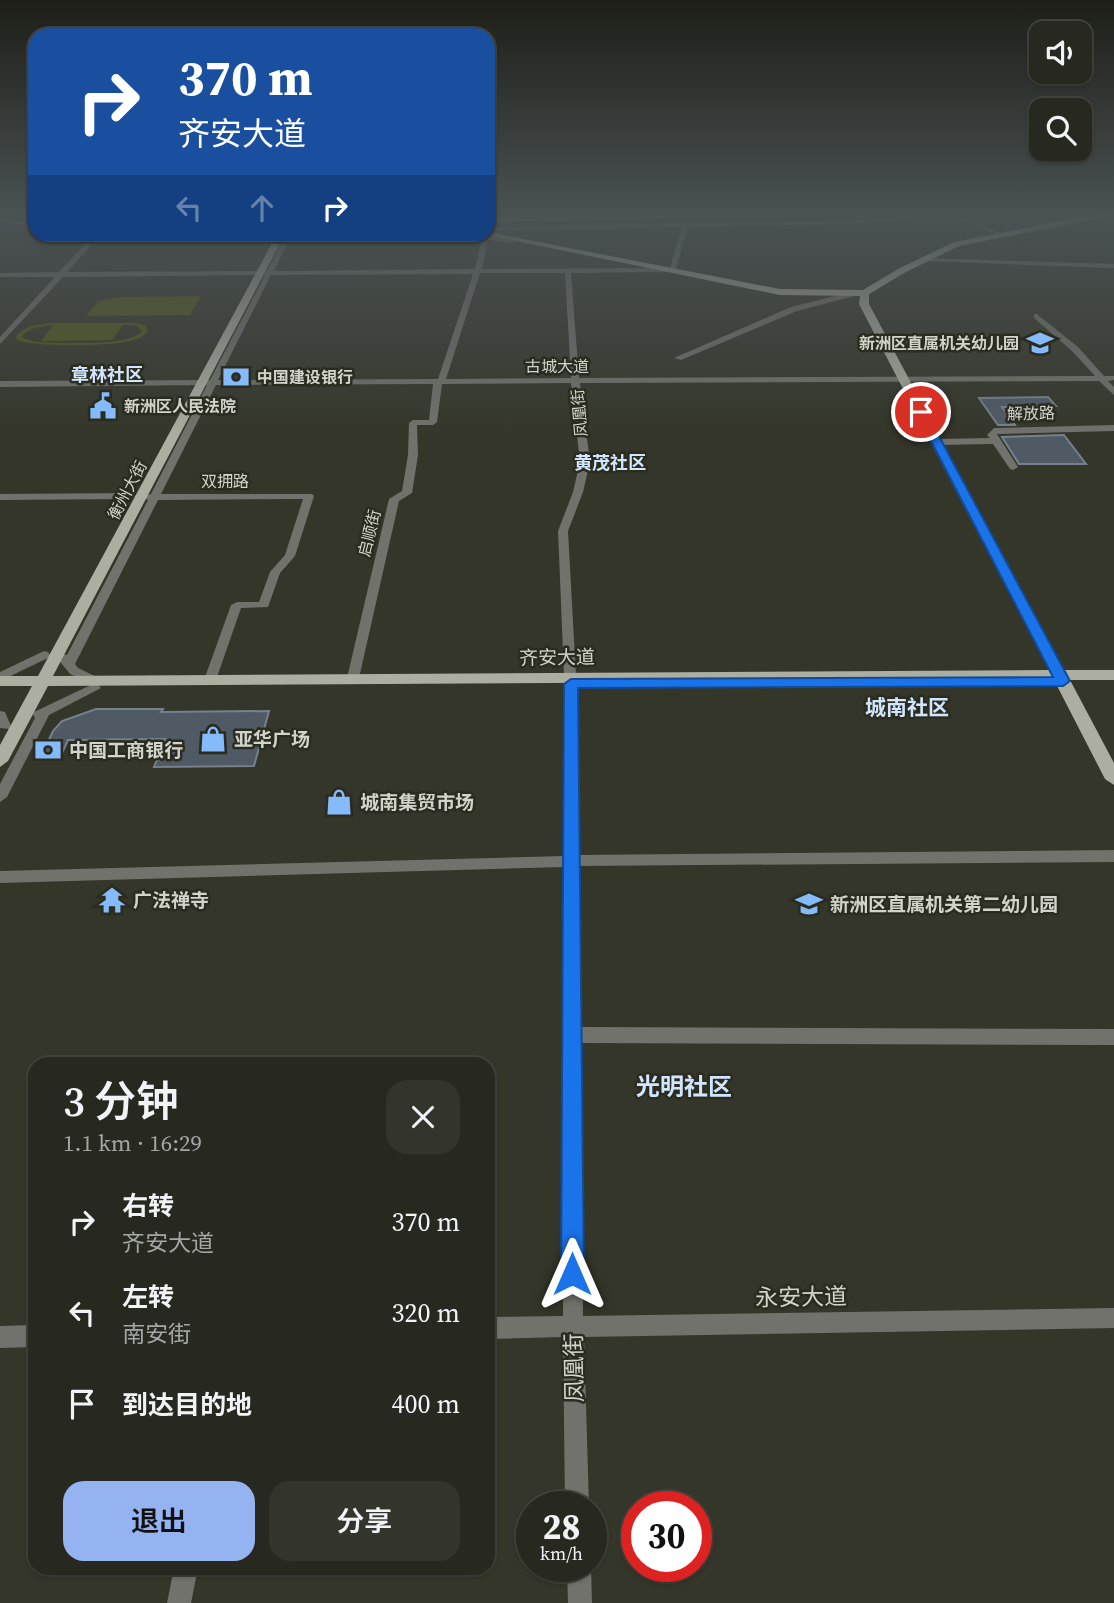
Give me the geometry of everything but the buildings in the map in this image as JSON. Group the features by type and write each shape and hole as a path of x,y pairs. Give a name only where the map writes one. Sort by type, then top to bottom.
{"main road":[{"name":"衡州大街","path":"0,761 5,727 60,649 253,288"},
{"path":"759,288 780,292 860,293 870,288"},
{"path":"860,293 1114,779"},
{"name":"衡州大街","path":"34,685 44,655 142,497"},
{"name":"齐安大道","path":"0,689 34,685 95,684 1061,678 1114,675"},
{"name":"齐安大道","path":"95,684 353,678 570,680"},
{"name":"齐安大道","path":"1061,678 1114,682"},
{"name":"齐安大道","path":"0,679 34,685"}],"street":[{"path":"0,342 49,288"},
{"name":"启顺街","path":"353,678 394,499 407,493 413,455 413,423 433,422 439,381 471,288"},
{"name":"凤凰街","path":"569,288 575,380 585,462 579,492 563,531 570,680 573,1327 577,1491"},
{"path":"678,358 794,309 860,293"},
{"path":"1037,316 1114,392"},
{"name":"古城大道","path":"0,384 1114,378"},
{"name":"解放路","path":"1013,467 992,432 999,429 1114,428"},
{"path":"937,442 996,441"},
{"name":"双拥路","path":"0,497 309,496 290,556 275,572 264,604 237,605 210,680"},
{"path":"68,666 142,497"},
{"path":"5,727 45,711 95,684 68,666 60,649"},
{"path":"0,679 44,655"},
{"path":"0,797 45,711"},
{"path":"0,877 571,860 1114,856"},
{"path":"572,1035 1114,1037"},
{"name":"永安大道","path":"495,1328 1114,1318"},
{"path":"0,1337 28,1336"},
{"path":"179,1603 185,1575"},
{"path":"579,1582 580,1603"}],"shaded area":[{"path":"201,296 190,315 86,316 98,301 120,297"},
{"path":"51,323 135,323 145,325 148,330 136,339 107,344 54,345 24,342 16,339 17,334 30,326","holes":["53,325 41,341 112,340 123,325 137,326 142,331 123,340 92,343 35,342 23,338 23,334 34,328"]}],"place":[{"name":"新洲区直属机关幼儿园","path":"1040,343"},
{"name":"中国建设银行","path":"236,377"},
{"name":"新洲区人民法院","path":"103,406"},
{"name":"亚华广场","path":"213,739"},
{"name":"中国工商银行","path":"48,750"},
{"name":"城南集贸市场","path":"339,802"},
{"name":"广法禅寺","path":"112,900"},
{"name":"新洲区直属机关第二幼儿园","path":"809,904"}],"district":[{"name":"章林社区","path":"107,374"},
{"name":"黄茂社区","path":"610,462"},
{"name":"城南社区","path":"907,707"},
{"name":"光明社区","path":"684,1086"}],"route":[{"path":"572,1274 571,684 1063,681 921,412"}]}
